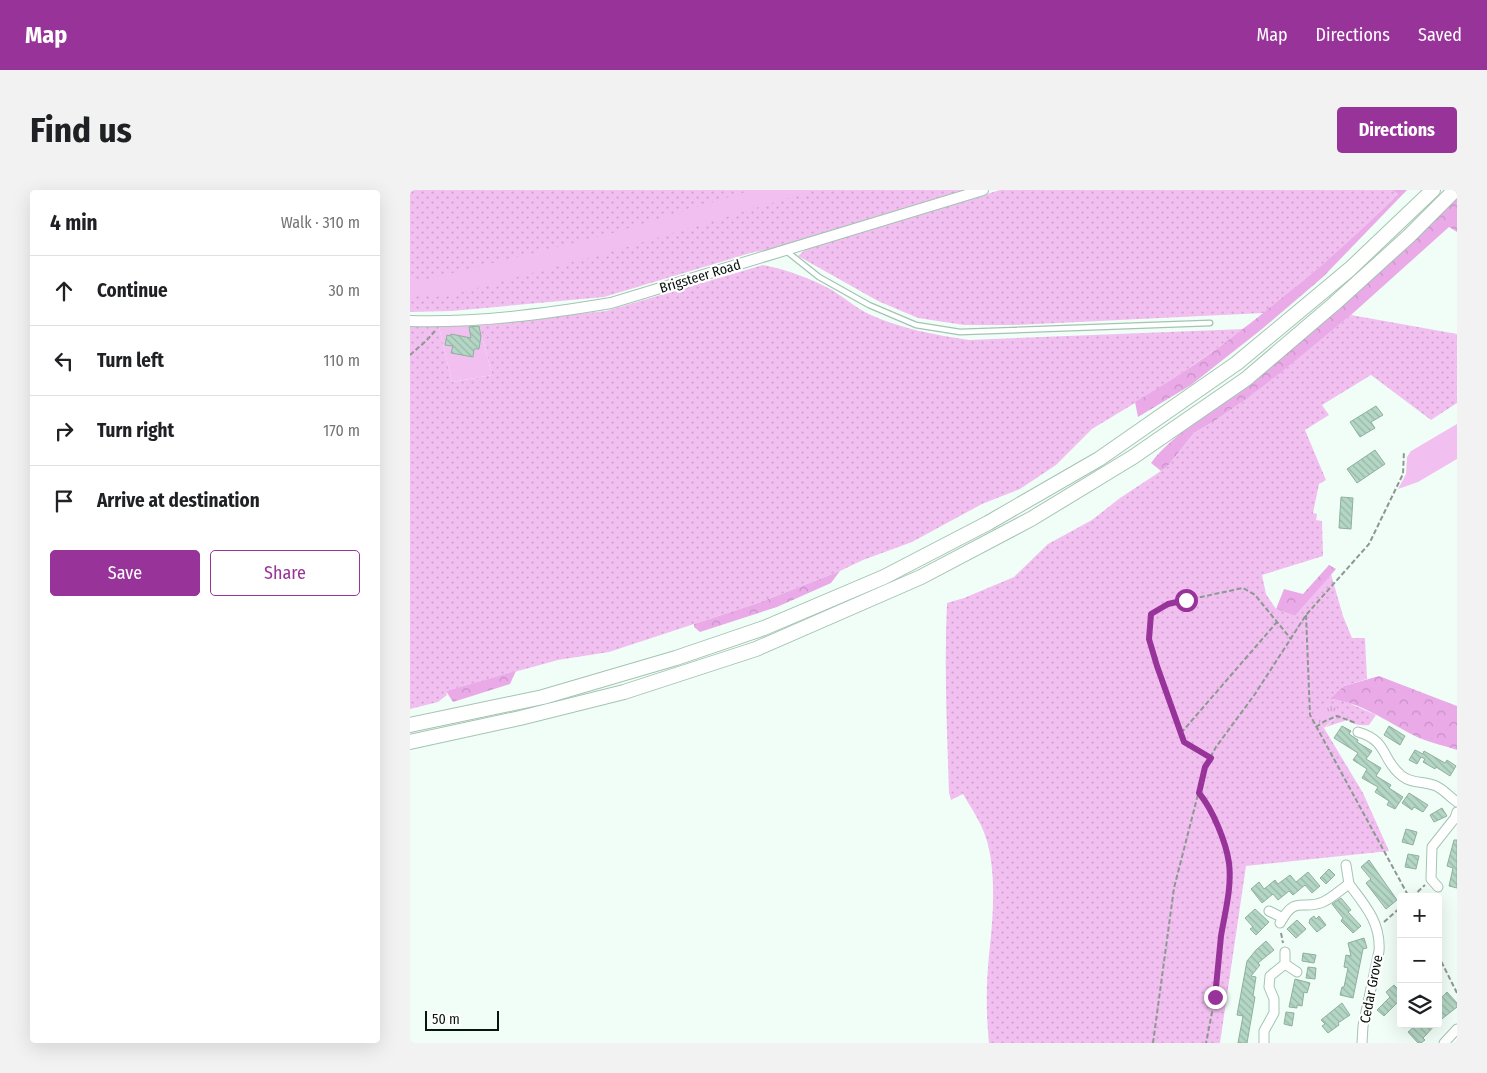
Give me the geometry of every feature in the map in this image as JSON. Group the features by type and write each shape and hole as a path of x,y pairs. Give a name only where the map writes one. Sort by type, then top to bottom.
{"highway":[{"path":"410,725 543,697 676,658 746,634 884,577 988,524 1099,460 1236,363 1350,268 1432,190"},
{"path":"410,742 520,718 624,692 756,649 921,577 1031,519 1133,457 1246,379 1334,304 1409,236 1455,190"}],"street":[{"name":"Brigsteer Road","path":"410,321 437,322 567,311 611,304 983,190"},
{"path":"1358,732 1370,735 1383,748 1392,768 1405,778 1438,787 1457,802"},
{"path":"1438,887 1431,879 1432,847 1455,818 1457,812"},
{"name":"Cedar Grove","path":"1346,865 1349,884 1368,910 1380,939 1363,1026 1362,1043"},
{"path":"1269,911 1281,920 1285,913 1294,906 1323,902 1349,884"},
{"path":"1284,952 1285,964"},
{"path":"1285,964 1297,972"},
{"path":"1264,1043 1264,1031 1274,1013 1274,999 1269,986 1270,976 1285,964"},
{"path":"1444,1043 1457,1029"}],"lane":[{"path":"784,250 819,277 869,305 916,325 960,332 1210,323"}],"path":[{"path":"410,355 426,342 437,328 437,322"},
{"path":"1153,1043 1174,888 1205,767 1216,747 1255,694 1306,615 1369,544 1403,474 1404,451"},
{"path":"1211,758 1184,742 1149,639 1151,614 1168,604 1243,588 1255,595 1291,638"},
{"path":"1306,615 1310,715 1408,893"},
{"path":"1181,733 1277,622"},
{"path":"1316,727 1325,720 1337,716 1359,725 1358,732"},
{"path":"1199,793 1207,803 1218,826 1229,863 1229,884 1215,997 1206,1043"},
{"path":"1415,893 1431,879"},
{"path":"1377,928 1397,910"},
{"path":"1281,920 1284,952"},
{"path":"1442,964 1457,993"}],"green space":[{"path":"410,190 968,190 771,250 754,252 604,297 452,311 410,312"},
{"path":"752,190 815,190 617,250 444,297 410,295 410,279 420,281 610,234"},
{"path":"1000,190 1392,190 1398,194 1366,227 1264,313 1014,325 964,325 918,318 878,301 798,256 806,249"},
{"path":"1392,190 1407,190 1323,277 1262,329 1191,385 1138,417 1135,402 1212,352 1299,284 1357,234 1398,194"},
{"path":"1457,196 1457,232 1449,227 1351,315 1280,373 1245,400 1194,433 1167,467 1161,471 1151,463 1183,431 1248,384 1303,339 1407,245"},
{"path":"763,265 790,272 815,282 832,290 866,313 883,320 919,331 969,340 1244,329 1168,383 1092,429 1056,465 1020,489 982,504 912,542 761,602 609,652 558,660 446,691 447,695 438,702 410,709 410,327 439,327 452,382 492,375 479,324 606,311"},
{"path":"1351,315 1457,334 1457,403 1431,420 1371,375 1322,405 1329,415 1305,430 1326,480 1319,484 1313,513 1317,514 1316,520 1322,521 1323,556 1262,575 1266,594 1276,609 1295,616 1331,574 1343,616 1352,638 1365,638 1367,679 1344,686 1331,699 1342,700 1376,715 1369,725 1358,725 1347,720 1326,727 1337,716 1317,721 1324,728 1363,793 1389,851 1246,866 1220,1043 989,1043 987,988 993,912 992,866 986,838 963,794 951,800 949,793 946,674 947,603 1014,577 1048,544 1092,520 1120,498 1167,467 1194,433 1245,400"},
{"path":"479,324 492,375 452,382 439,327"},
{"path":"1457,424 1457,459 1418,482 1398,489 1406,474 1407,457 1411,451"},
{"path":"1329,565 1336,569 1295,616 1276,609 1284,589 1303,594"},
{"path":"840,571 831,583 777,607 700,632 694,627 694,624 761,602"},
{"path":"516,671 510,684 453,702 446,691"},
{"path":"1379,676 1457,706 1457,750 1429,742 1362,708 1330,699 1344,686"},
{"path":"1327,702 1338,710 1337,716 1324,728 1317,721 1315,713"}],"building":[{"path":"479,326 481,336 479,349 474,349 473,357 451,353 453,346 445,345 447,335 471,338 469,327"},
{"path":"1376,406 1383,415 1371,422 1375,428 1360,437 1350,422"},
{"path":"1375,450 1385,464 1357,483 1347,469"},
{"path":"1341,497 1353,498 1351,529 1339,528"},
{"path":"1342,726 1351,731 1349,734 1358,740 1357,742 1372,751 1366,759 1381,768 1376,776 1391,785 1389,788 1403,797 1395,809 1387,805 1389,801 1375,792 1378,787 1362,778 1367,769 1353,760 1358,753 1334,738"},
{"path":"1389,726 1405,736 1400,745 1384,735"},
{"path":"1415,750 1423,754 1424,751 1445,763 1447,760 1456,766 1450,776 1436,767 1435,769 1423,762 1425,759 1421,757 1417,764 1409,760"},
{"path":"1409,793 1428,805 1423,812 1414,807 1412,810 1402,803"},
{"path":"1442,808 1447,816 1434,822 1430,815"},
{"path":"1406,829 1417,832 1413,845 1402,842"},
{"path":"1454,840 1457,840 1457,888 1449,886 1453,868 1447,866"},
{"path":"1408,854 1419,856 1416,869 1405,867"},
{"path":"1369,860 1397,900 1386,909 1366,883 1371,879 1361,867"},
{"path":"1329,869 1335,875 1326,884 1320,878"},
{"path":"1308,872 1320,886 1312,893 1305,885 1293,895 1289,891 1278,900 1273,894 1262,903 1251,889 1259,882 1264,889 1275,880 1278,884 1290,875 1296,882"},
{"path":"1341,898 1351,910 1348,912 1361,926 1353,933 1341,921 1343,918 1332,904"},
{"path":"1255,909 1269,922 1256,935 1250,929 1253,927 1245,918"},
{"path":"1314,916 1316,919 1319,916 1326,925 1317,932 1309,923 1310,919"},
{"path":"1297,920 1306,929 1296,938 1287,929"},
{"path":"1364,938 1367,948 1363,949 1353,998 1340,995 1342,987 1344,987 1348,968 1344,967 1346,955 1351,956 1348,943"},
{"path":"1266,941 1274,950 1258,963 1260,965 1251,976 1256,977 1253,996 1255,997 1247,1043 1238,1043 1243,1016 1237,1015 1247,961"},
{"path":"1303,953 1316,955 1314,963 1302,961"},
{"path":"1308,967 1316,968 1315,979 1306,978"},
{"path":"1295,979 1310,983 1307,993 1304,992 1302,1006 1297,1005 1297,1008 1289,1007"},
{"path":"1394,985 1397,988 1397,1003 1384,1016 1377,1010 1390,997 1386,992"},
{"path":"1447,992 1457,1003 1457,1007 1442,1019 1442,997"},
{"path":"1342,1003 1350,1015 1328,1033 1322,1026 1325,1024 1321,1020"},
{"path":"1286,1012 1294,1013 1292,1026 1284,1024"},
{"path":"1412,1028 1432,1028 1421,1043 1418,1043 1408,1032"}],"route":[{"path":"1186,600 1168,604 1151,614 1149,639 1184,742 1211,758 1205,767 1199,793 1207,803 1218,826 1229,863 1229,884 1215,997"}]}
